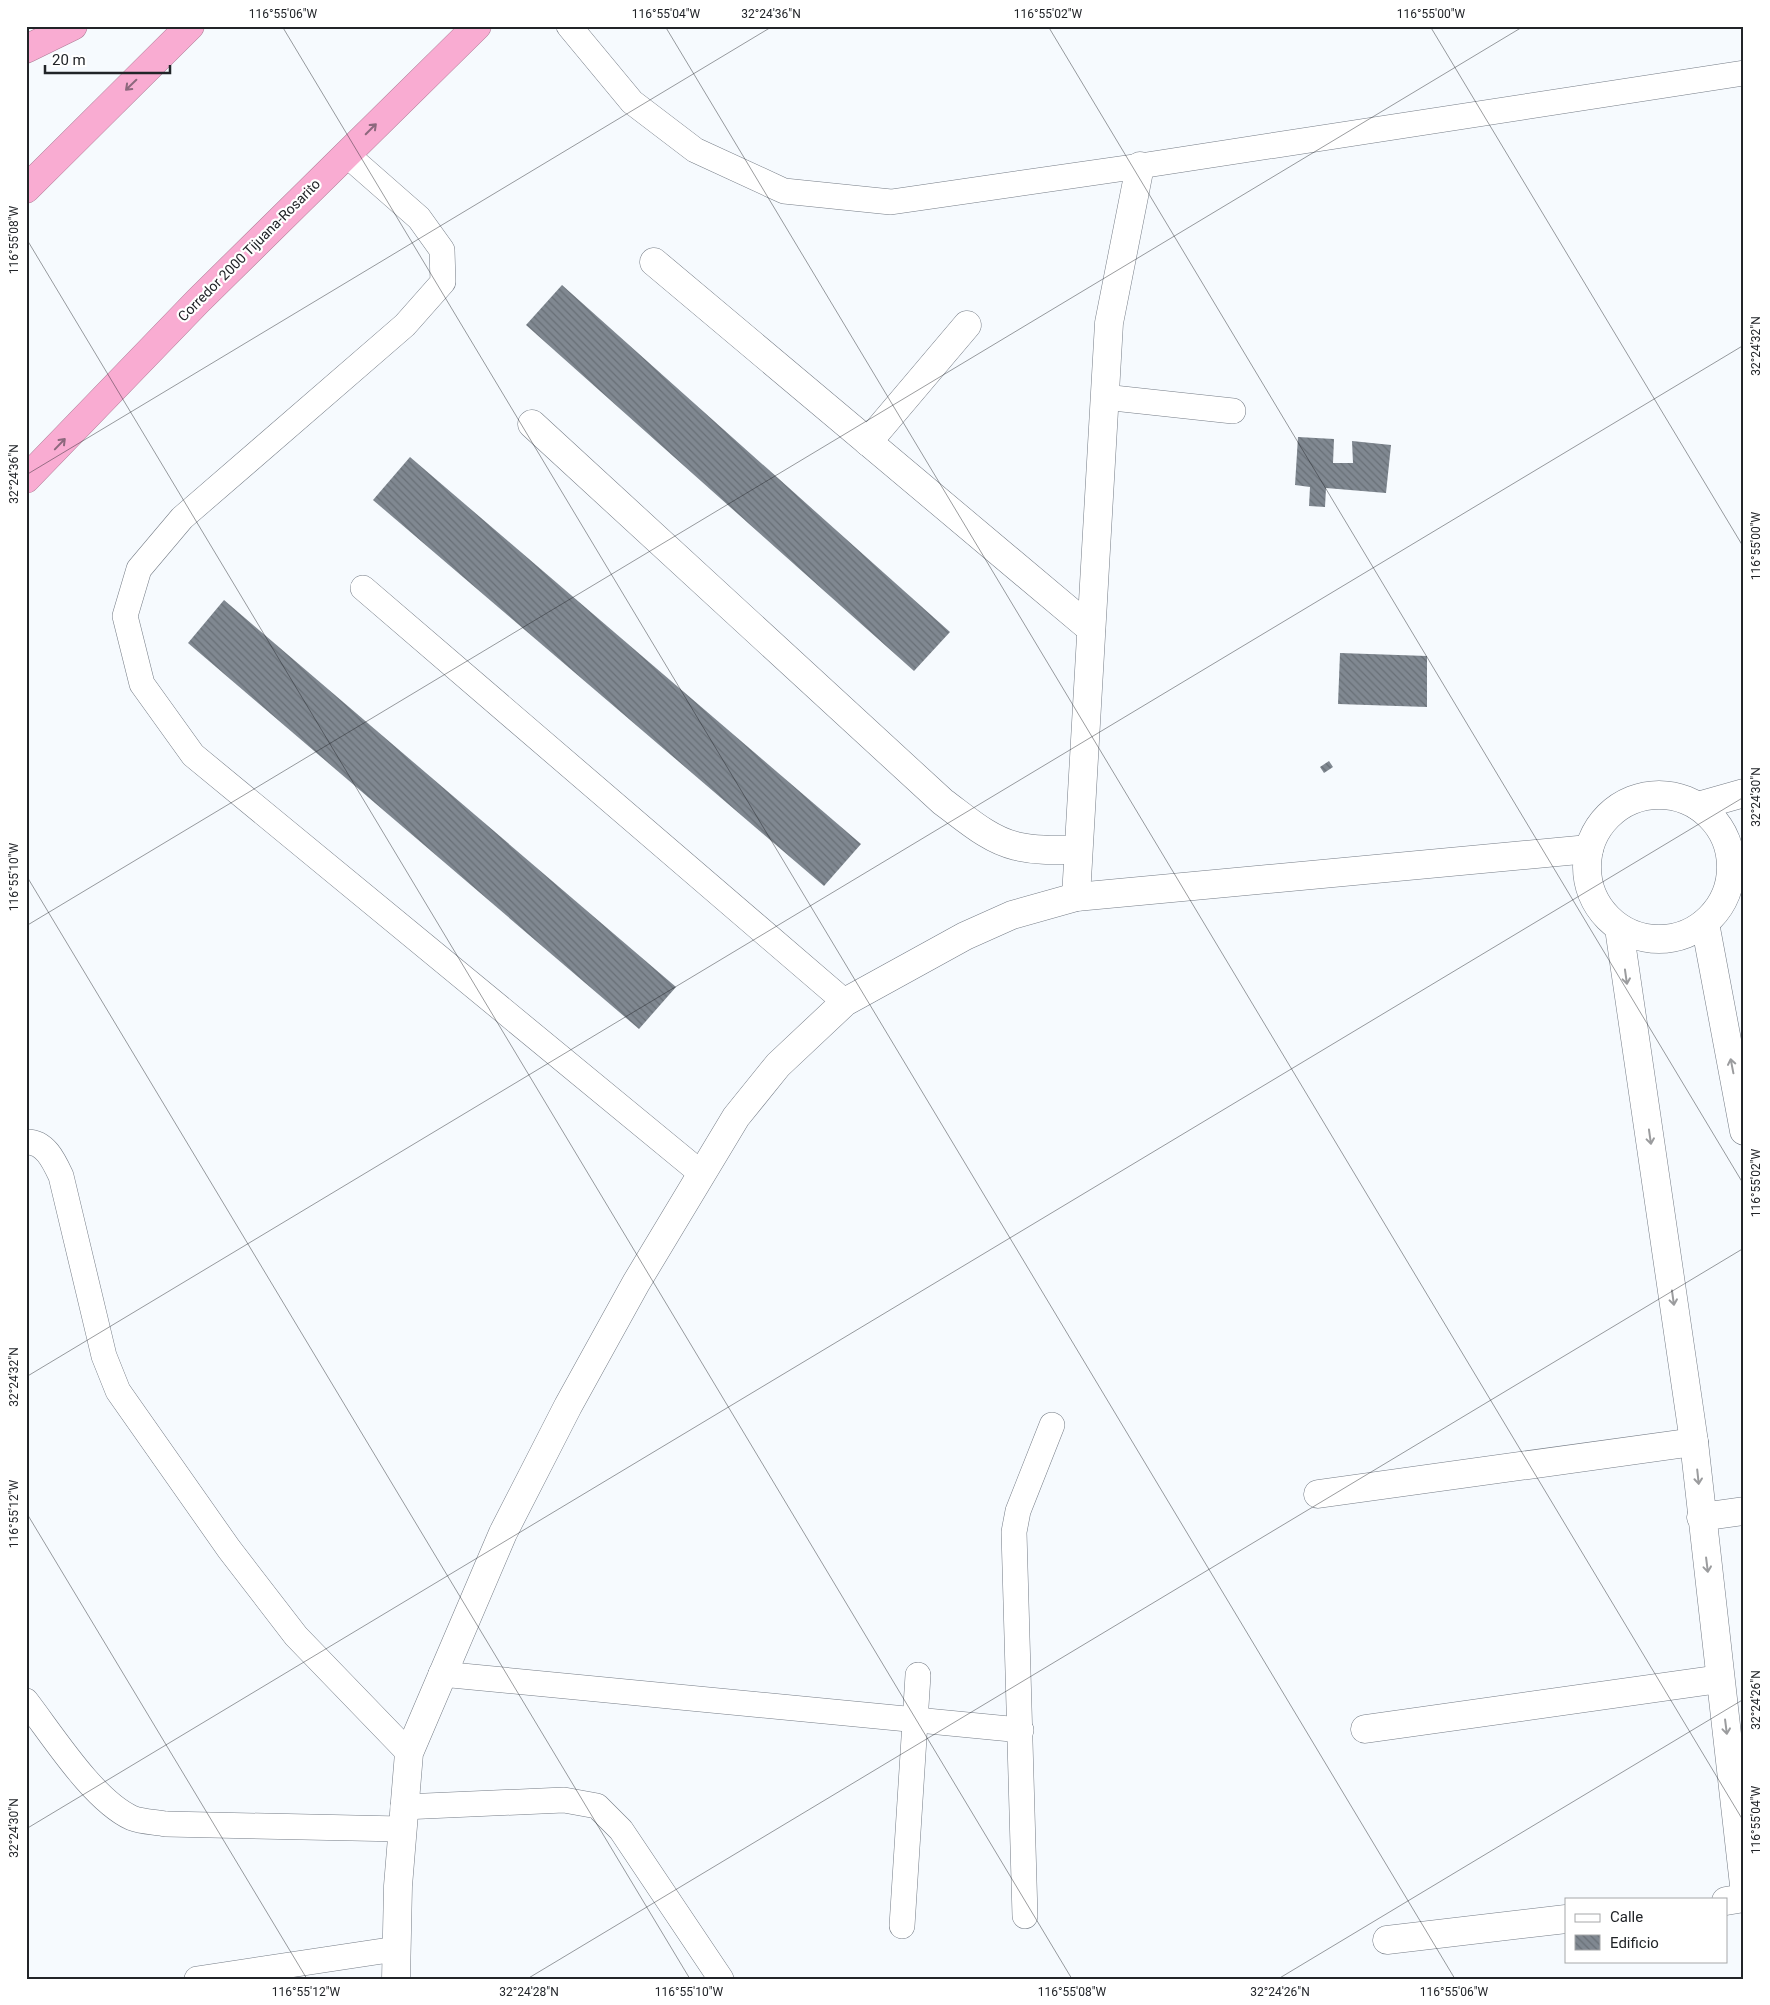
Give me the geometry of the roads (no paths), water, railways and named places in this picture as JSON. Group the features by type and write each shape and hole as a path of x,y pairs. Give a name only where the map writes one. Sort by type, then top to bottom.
{"highway":[{"path":"26,49 74,26"},
{"path":"26,189 190,26"},
{"name":"Corredor 2000 Tijuana-Rosarito","path":"26,479 198,300 476,26"}],"street":[{"path":"1076,897 1109,323 1140,166"},
{"path":"654,262 1091,628"},
{"path":"868,442 967,325"},
{"path":"532,424 943,802 980,830 1014,846 1031,849 1078,850"},
{"path":"1698,806 1744,793"},
{"path":"1654,795 1677,797 1698,806 1715,821 1726,840 1736,883 1705,923 1685,934 1663,939 1640,937 1619,928 1603,913 1591,894 1586,872 1589,849 1598,828 1613,811 1632,800 1654,795"},
{"path":"396,1979 402,1818 409,1753 441,1674 503,1533 568,1406 636,1283 736,1117 778,1065 845,1002 965,936 1012,915 1076,897 1589,849"},
{"path":"1705,923 1744,1131"},
{"path":"1619,928 1694,1442 1744,1885"},
{"path":"1318,1494 1694,1442"},
{"path":"1701,1517 1744,1511"},
{"path":"1365,1730 1720,1678"},
{"path":"1728,1901 1744,1898"},
{"path":"1387,1940 1565,1920"}],"lane":[{"path":"569,26 632,102 695,150 784,191 891,202 1140,166 1744,73"},
{"path":"346,154 419,218 442,250 444,282 405,326 182,518 139,569 125,616 142,684 193,756 702,1174"},
{"path":"1104,397 1233,411"},
{"path":"363,588 845,1002"},
{"path":"26,1142 33,1142 50,1153 62,1176 104,1356 118,1391 229,1549 296,1636 409,1753"},
{"path":"1025,1916 1014,1532 1018,1511 1052,1425"},
{"path":"441,1674 1021,1730"},
{"path":"902,1926 918,1675"},
{"path":"29,1709 109,1803 133,1818 166,1824 402,1818 564,1800 598,1806 621,1830 721,1979"},
{"path":"197,1979 396,1948"}]}
